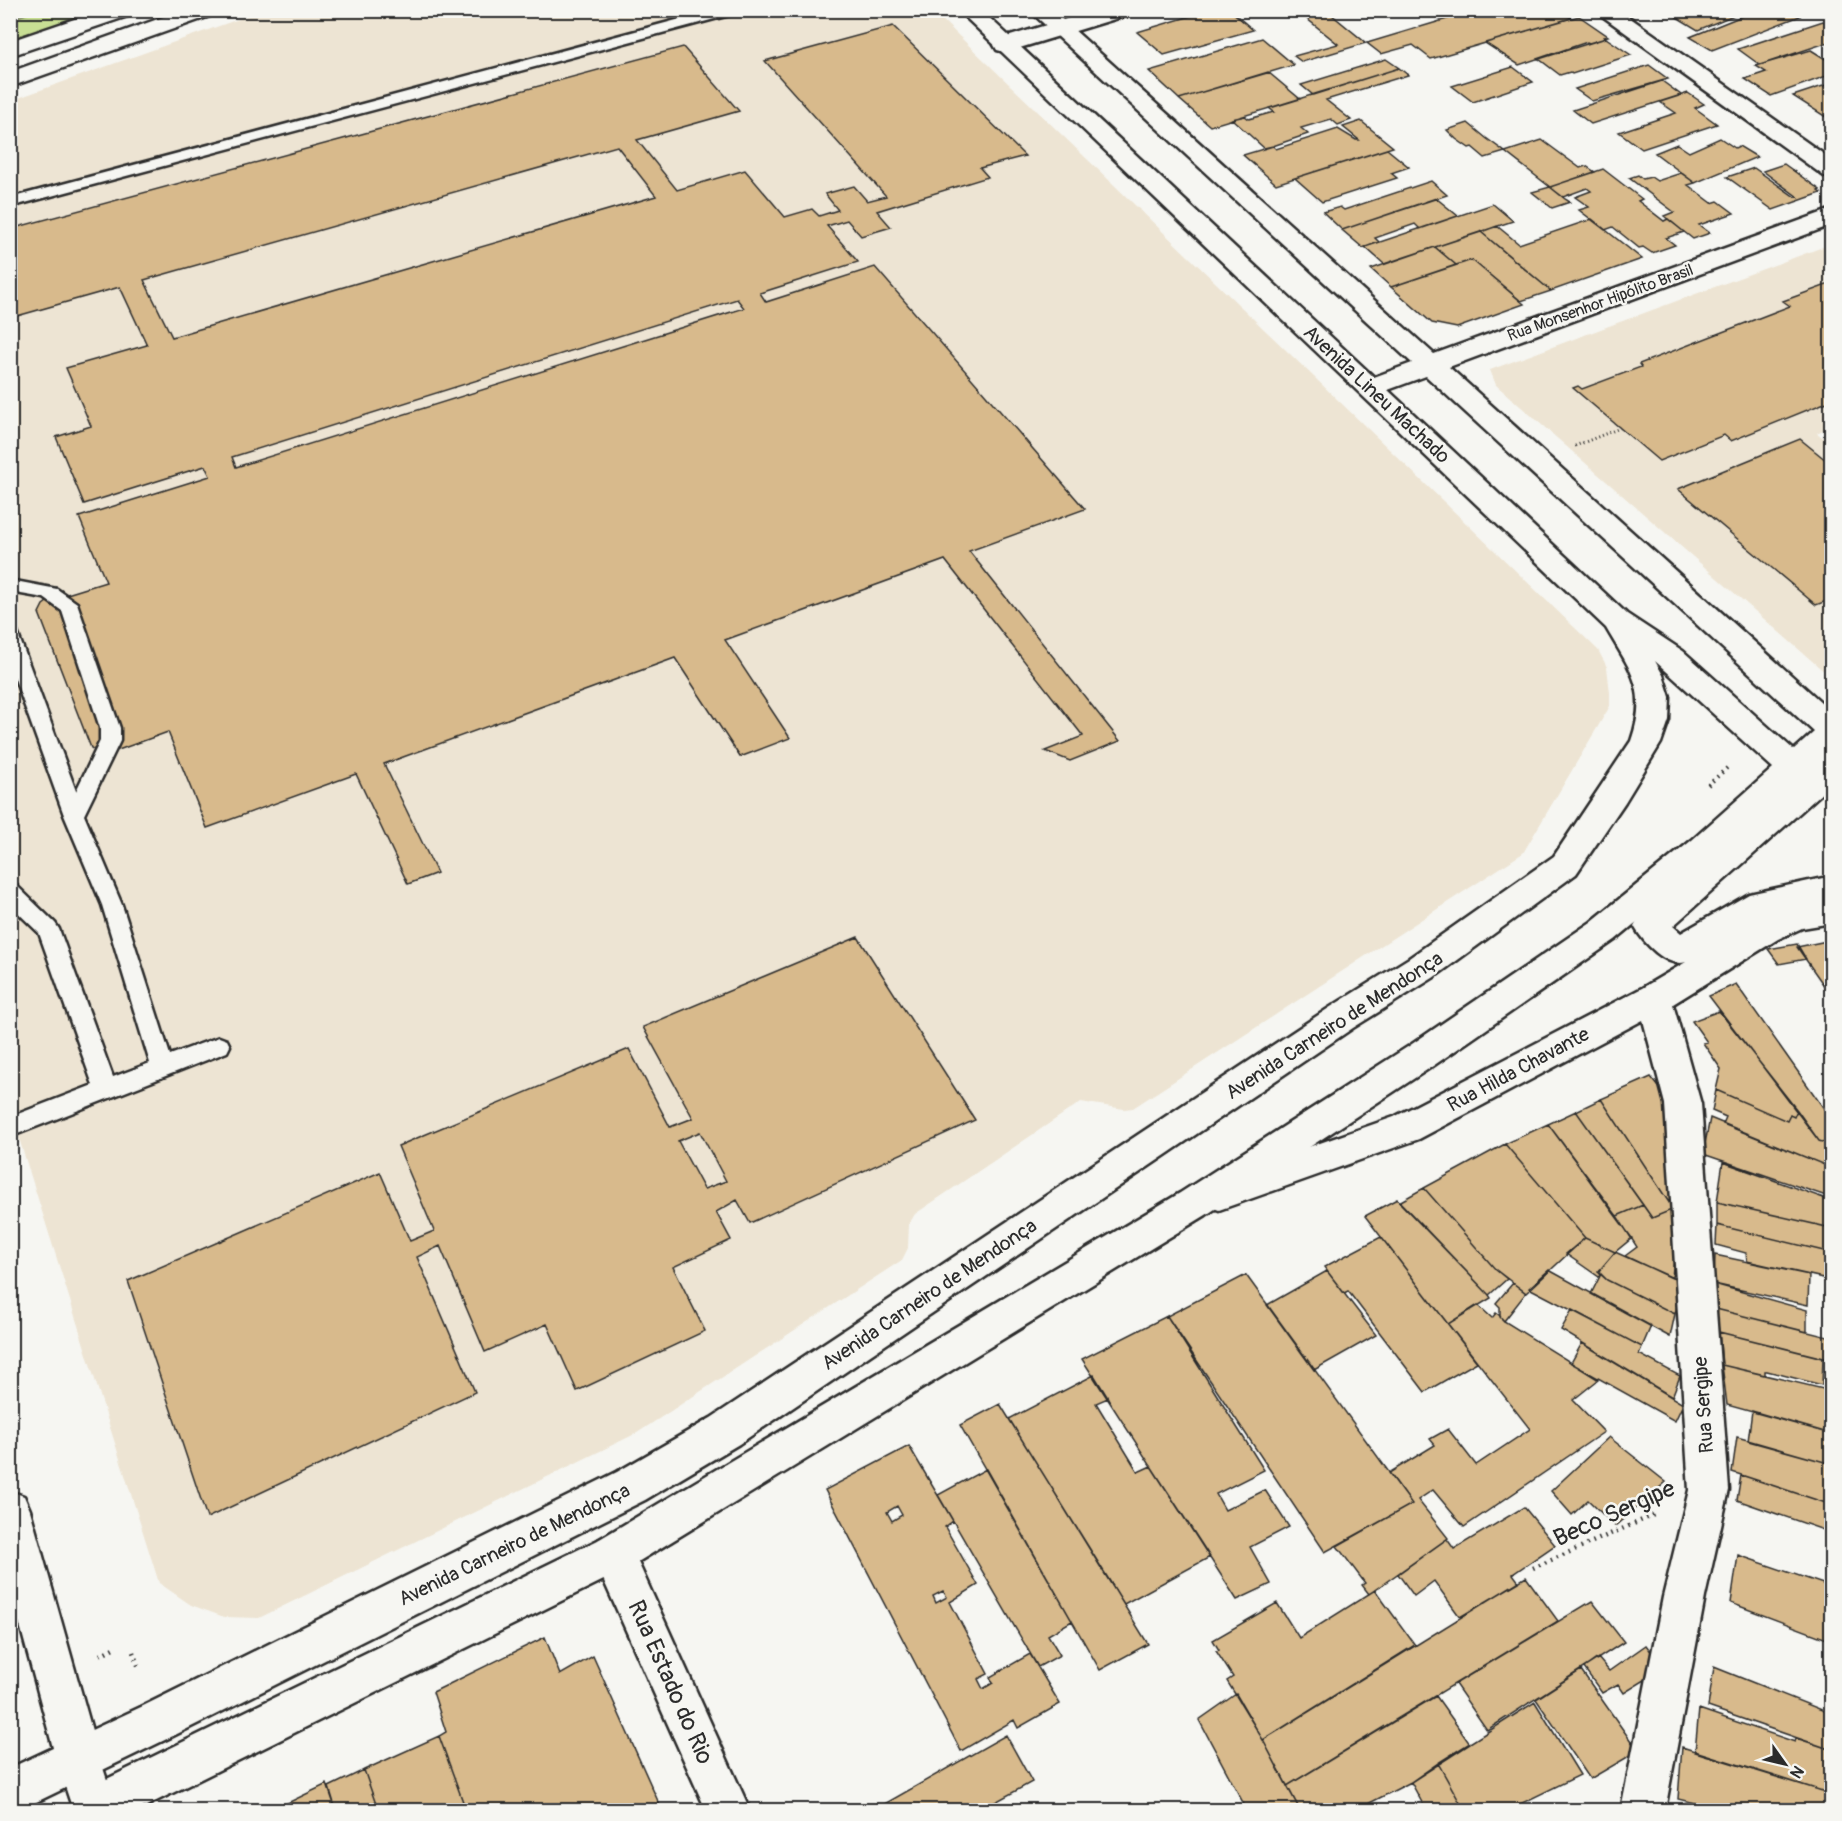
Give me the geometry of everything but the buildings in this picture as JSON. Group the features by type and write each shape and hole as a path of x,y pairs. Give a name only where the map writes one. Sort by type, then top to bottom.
{"street":[{"path":"10,49 123,10"},
{"path":"10,80 205,10"},
{"name":"Avenida Lineu Machado","path":"968,10 1005,45 1099,98 1429,366 1832,732"},
{"name":"Avenida Lineu Machado","path":"1039,10 1058,28 1099,98 1369,388 1617,621 1672,658 1793,768"},
{"path":"1005,45 1120,10"},
{"path":"1604,10 1832,171"},
{"name":"Rua Monsenhor Hipólito Brasil","path":"1369,388 1832,216"},
{"name":"Avenida Carneiro de Mendonça","path":"10,1791 631,1486 659,1470 734,1425 1490,921 1565,865 1646,743 1654,720 1655,697 1648,675 1617,621"},
{"path":"10,1510 93,1810 613,1554 1193,1204 1421,1056 1603,931 1703,849 1832,732"},
{"path":"1832,766 1651,926 1678,951 1761,903 1832,889"},
{"name":"Rua Hilda Chavante","path":"1193,1204 1406,1128 1654,998 1766,930 1796,916 1832,910"},
{"name":"Rua Sergipe","path":"1643,1810 1684,1597 1709,1490 1683,1104 1654,998"},
{"name":"Rua Estado do Rio","path":"613,1554 728,1810"}],"lane":[{"path":"10,13 15,10"},
{"path":"10,203 732,10"},
{"path":"10,586 44,590 55,595 70,608 110,728 110,741 74,815"},
{"path":"10,637 74,815 112,905 163,1068"},
{"path":"10,892 48,929 106,1090"},
{"path":"10,1127 219,1046"}],"path":[{"path":"1570,448 1620,428"},
{"name":"Beco Sergipe","path":"1533,1568 1709,1490"},
{"path":"100,1655 117,1646"},
{"path":"134,1652 139,1668"}],"shaded area":[{"path":"261,11 933,11 1598,650 1607,667 1610,706 1523,853 1133,1108 1124,1109 1081,1102 915,1214 909,1224 908,1248 902,1260 637,1433 259,1618 224,1617 191,1605 159,1583 11,1113 10,101"},
{"path":"1831,244 1831,426 1817,433 1831,444 1831,672 1827,674 1496,385 1490,370"}],"green space":[{"path":"36,11 104,11 11,42 10,19"}]}
